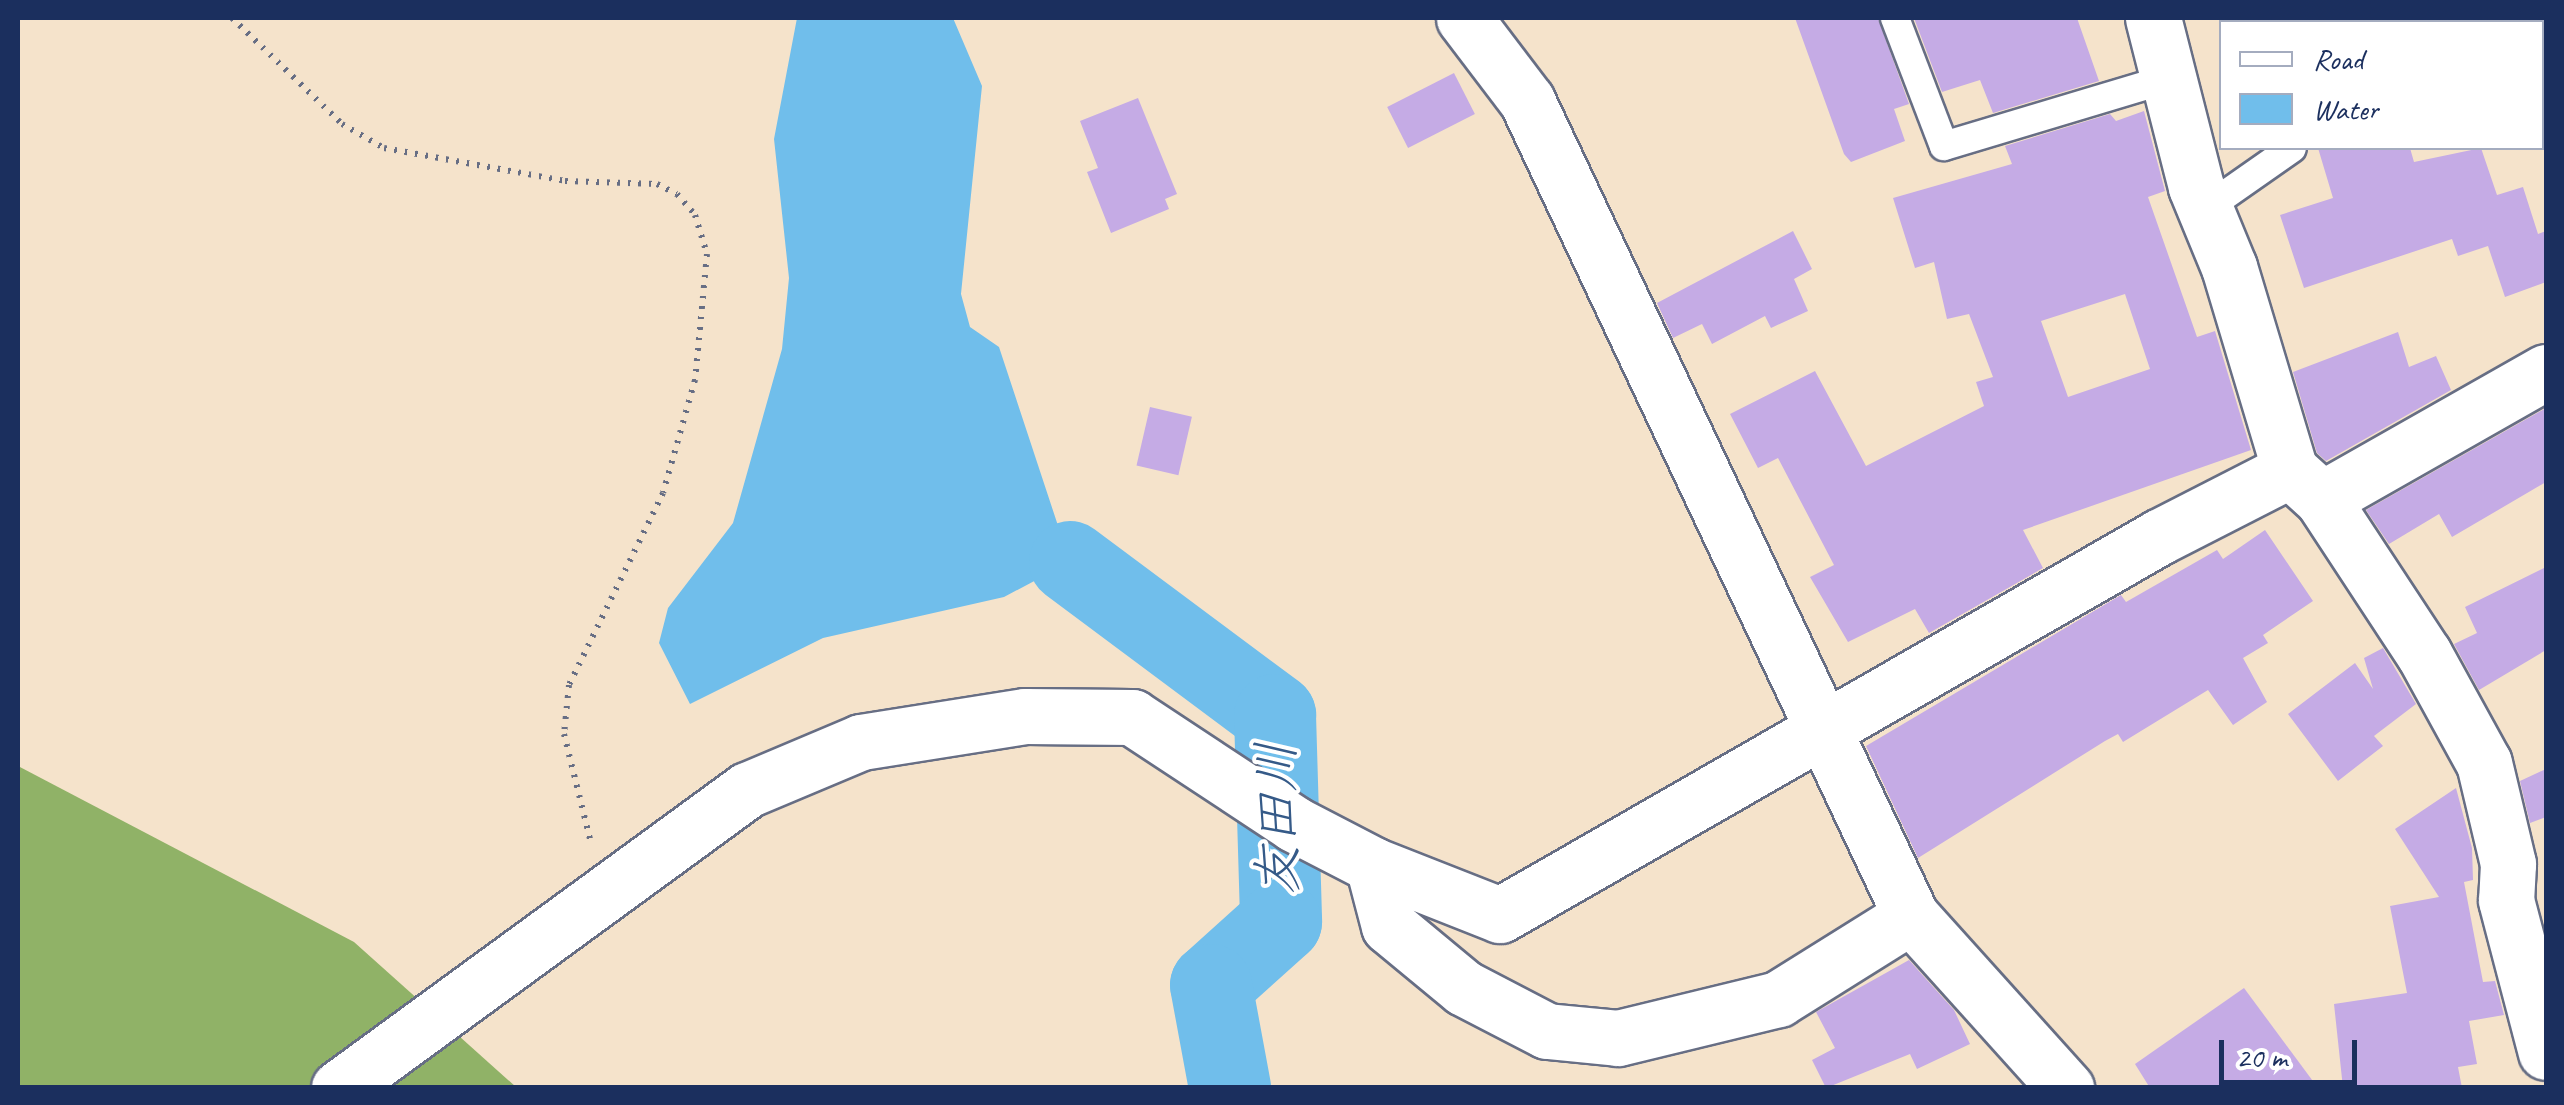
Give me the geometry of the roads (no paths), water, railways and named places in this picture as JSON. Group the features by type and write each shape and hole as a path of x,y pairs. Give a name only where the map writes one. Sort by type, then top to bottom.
{"street":[{"path":"1464,18 1527,101 1912,916 2066,1088"},
{"path":"2153,18 2205,209 2306,484 2424,654 2484,763 2508,864 2506,900 2546,1052"},
{"path":"338,1088 746,790 861,742 1025,716 1132,717 1277,811 1373,865 1500,915 2159,537 2306,484 2546,372"},
{"path":"1373,865 1388,926 1464,988 1548,1031 1618,1038 1778,999 1912,916"}],"lane":[{"path":"1895,18 1944,146 2170,78"},
{"path":"2205,209 2289,150"}],"water":[{"path":"797,18 953,18 982,86 961,294 970,327 999,347 1070,562 1004,597 823,638 690,704 659,643 668,608 733,523 782,349 789,278 774,139"}],"waterway":[{"name":"友田川","path":"1070,562 1275,715 1281,922 1211,985 1230,1088"}]}
